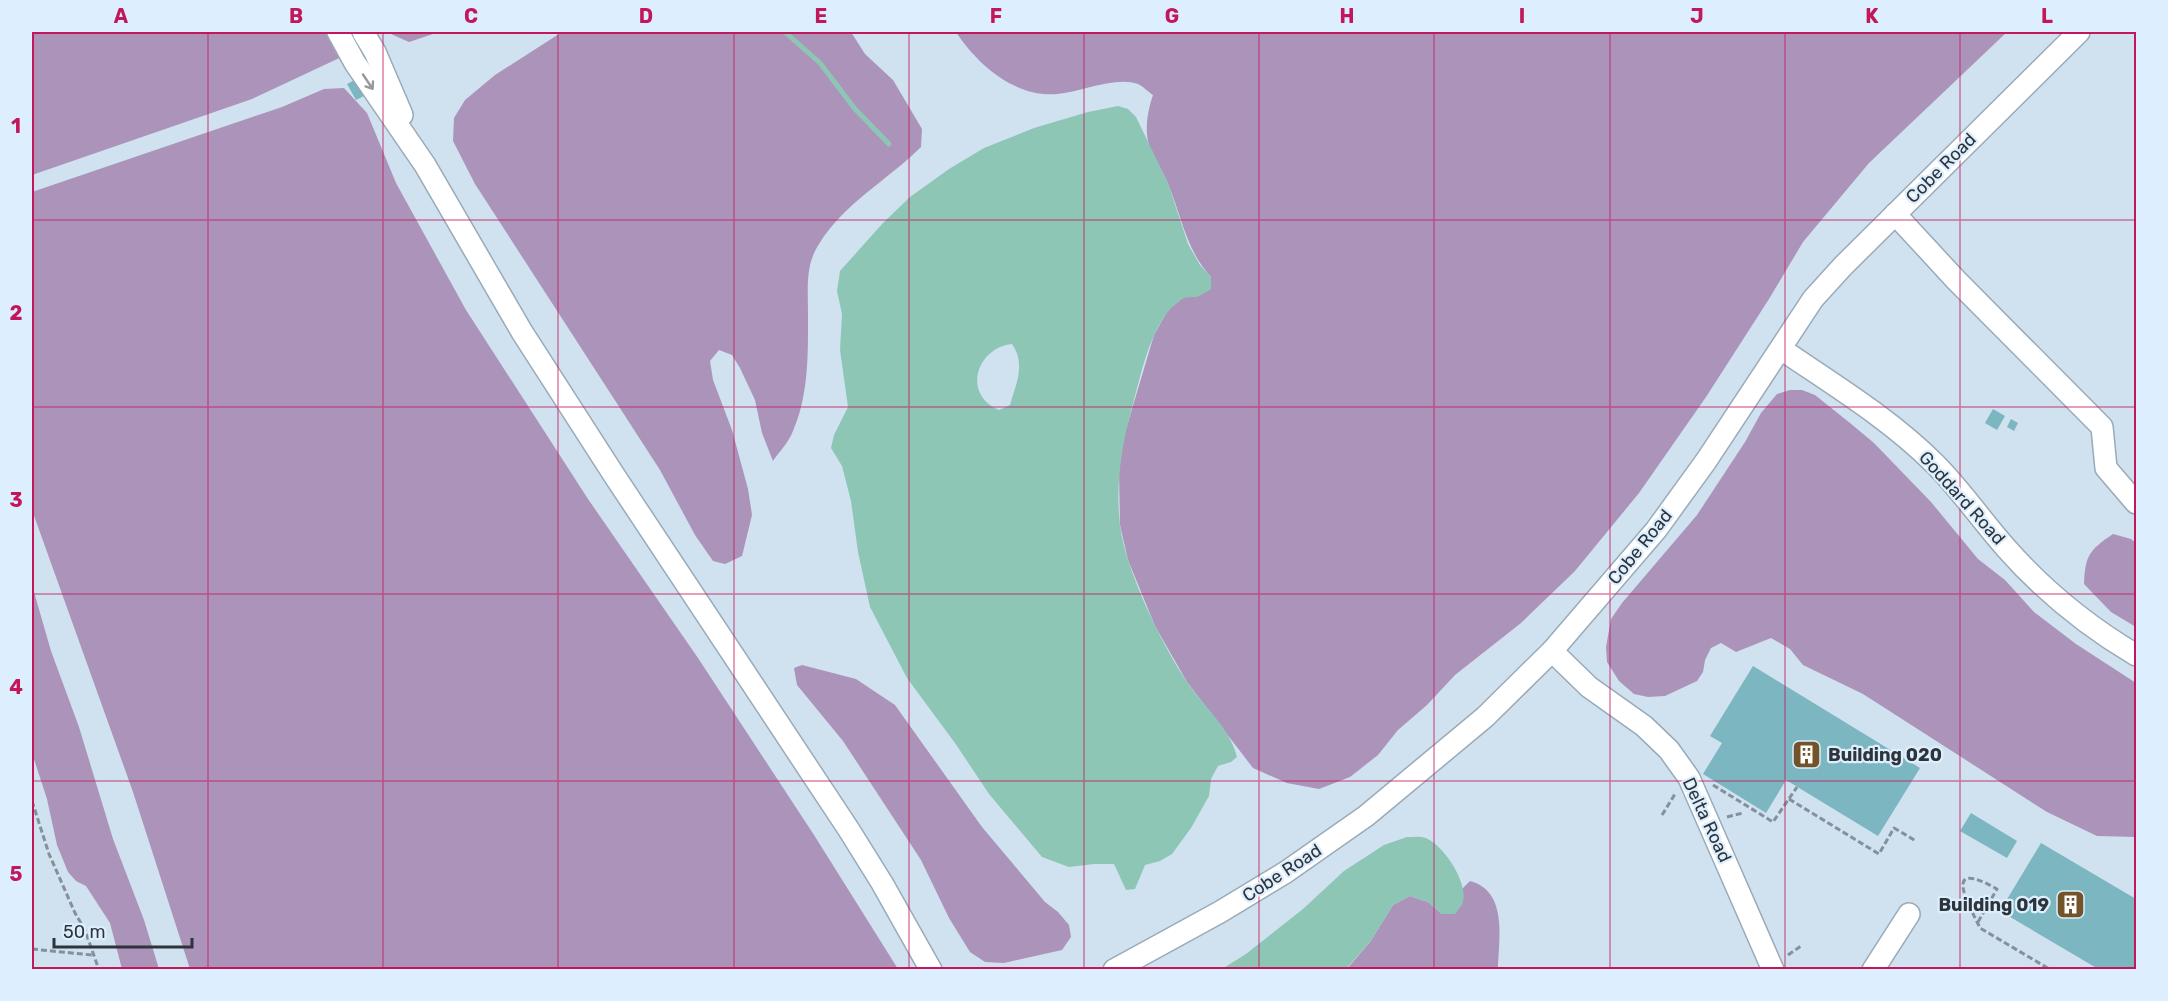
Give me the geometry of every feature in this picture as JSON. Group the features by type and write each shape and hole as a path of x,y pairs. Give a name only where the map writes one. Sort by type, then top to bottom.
{"street":[{"name":"Cobe Road","path":"1114,969 1221,912 1286,872 1366,816 1485,717 1552,651 1656,530 1706,461 1813,299 1895,214 2079,32"},
{"path":"351,34 355,63 424,165 528,341 614,475 849,830 930,969"},
{"path":"1895,214 1956,280 2102,426 2106,468 2136,503"},
{"name":"Goddard Road","path":"1781,349 1904,435 1936,465 2007,548 2055,597 2096,630 2136,655"},
{"name":"Delta Road","path":"1552,651 1589,687 1644,726 1669,750 1689,778 1777,965"},
{"path":"1873,969 1909,914"}],"path":[{"path":"1711,783 1773,822 1797,787"},
{"path":"1662,815 1681,785"},
{"path":"1789,799 1879,854 1894,828 1916,841"},
{"path":"32,801 49,854 85,930 99,969"},
{"path":"1724,817 1743,813"},
{"path":"1978,922 1997,889 1971,877 1963,884 1963,891 1980,928 2051,969"},
{"path":"1777,965 1801,946"},
{"path":"32,949 93,955"},
{"path":"1611,969 1622,969"}],"shaded area":[{"path":"32,32 338,32 350,53 252,99 32,175"},
{"path":"374,32 439,32 409,42 391,34"},
{"path":"562,32 851,32 865,54 893,80 922,129 921,147 841,216 829,229 811,260 808,277 805,388 791,435 773,461 762,433 755,400 732,355 719,350 710,361 713,380 732,430 748,489 752,515 742,556 725,564 713,561 695,535 660,470 475,184 453,141 454,118 465,100 495,75"},
{"path":"956,32 2007,32 1869,163 1803,242 1706,397 1639,493 1575,571 1521,623 1455,675 1427,705 1398,730 1378,755 1350,777 1319,789 1287,783 1253,768 1187,682 1155,626 1128,560 1120,525 1119,471 1124,436 1154,335 1168,310 1184,297 1199,296 1211,277 1190,244 1166,179 1150,147 1147,124 1153,95 1140,85 1129,82 1109,83 1057,94 1041,94 1026,90 1012,85 986,67"},
{"path":"344,88 367,113 396,183 466,310 588,499 698,658 814,835 898,969 190,969 133,792 32,510 32,192 282,107 324,89"},
{"path":"1118,106 1128,109 1136,117 1168,183 1188,244 1200,265 1211,277 1211,289 1199,296 1182,299 1172,308 1163,319 1150,346 1129,419 1118,494 1123,543 1146,606 1177,666 1229,737 1237,757 1231,762 1218,766 1211,779 1209,796 1191,828 1172,854 1160,861 1145,865 1135,889 1126,890 1114,864 1069,867 1042,857 989,794 907,678 870,607 858,552 851,501 842,466 831,448 834,435 848,407 840,350 842,314 837,291 840,271 910,197 949,169 984,148 1034,128","holes":["1012,344 1019,367 1015,389 1010,405 999,410 987,403 980,394 977,384 978,373 982,363 1000,347"]},
{"path":"1790,390 1802,390 1815,395 1874,443 1931,502 1978,559 2005,580 2034,612 2076,644 2136,683 2136,837 2097,836 2047,812 1863,694 1803,665 1790,649 1771,638 1736,652 1721,643 1711,648 1705,660 1703,672 1697,681 1665,696 1648,697 1634,694 1619,681 1607,662 1606,647 1611,619 1697,515 1745,442 1761,413 1777,394"},
{"path":"2113,534 2131,539 2136,543 2136,627 2111,612 2084,584 2090,554"},
{"path":"32,585 51,651 79,727 113,839 144,920 159,969 122,969 110,923 86,886 76,881 68,872 57,845 47,799 32,753"},
{"path":"802,665 856,679 895,705 982,827 1045,902 1069,925 1071,937 1062,950 1004,963 985,962 970,952 949,918 921,860 843,741 797,685 794,668"},
{"path":"1407,837 1424,837 1433,842 1447,856 1458,875 1464,894 1462,904 1455,914 1442,914 1428,902 1410,896 1393,905 1370,942 1346,969 1222,969 1246,954 1303,909 1344,871 1384,845"},
{"path":"1470,881 1482,886 1491,895 1496,905 1500,931 1498,969 1346,970 1370,942 1393,905 1410,896 1428,902 1442,914 1463,902 1462,889"}],"building":[{"path":"376,69 385,85 356,100 347,84"},
{"path":"1993,409 2005,416 1997,430 1985,423"},
{"path":"2011,419 2018,423 2014,431 2007,427"},
{"name":"Building 020","path":"1753,666 1920,768 1878,836 1786,780 1766,813 1703,774 1722,743 1710,736"},
{"path":"1971,813 2017,841 2007,858 1960,831"},
{"name":"Building 019","path":"2041,843 2136,899 2136,970 2100,970 2000,911"}],"waterway":[{"path":"785,32 820,63 855,109 889,144"}],"place":[{"name":"Building 020","path":"1807,755"},
{"name":"Building 019","path":"2070,905"}]}
